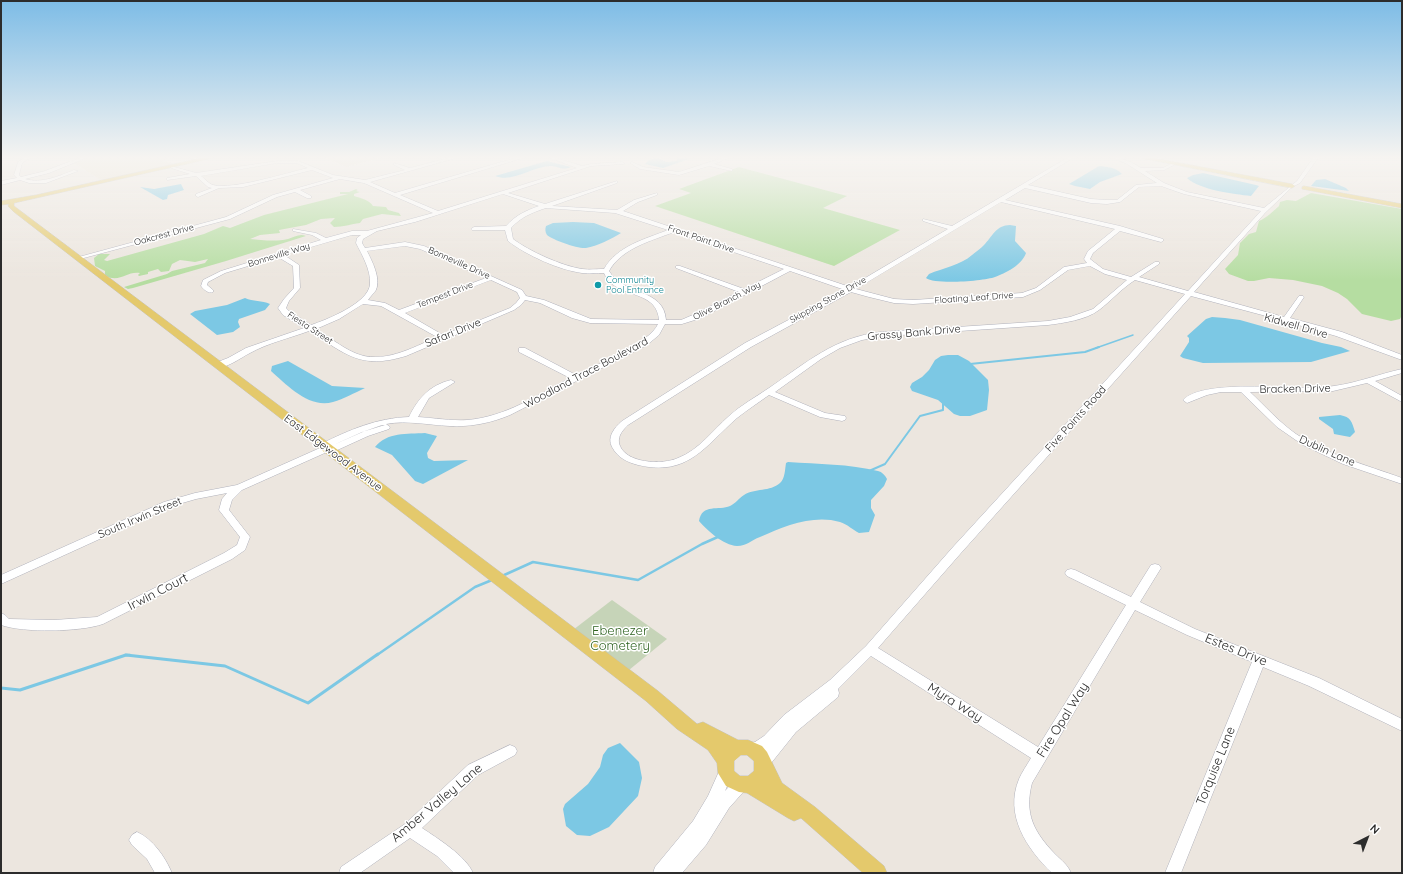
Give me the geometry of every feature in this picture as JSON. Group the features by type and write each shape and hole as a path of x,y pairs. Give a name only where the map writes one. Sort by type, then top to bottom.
{"main road":[{"path":"1,202 13,204 30,199"},
{"path":"1361,199 1402,206"},
{"name":"East Edgewood Avenue","path":"13,204 78,258 652,696 724,742 744,748"},
{"name":"East Edgewood Avenue","path":"652,696 683,724 714,745 725,766"},
{"path":"852,852 783,805 744,784 735,781 725,766 732,751 744,748 761,756 776,789 809,813 877,873"},
{"path":"744,784 759,778 764,764"}],"street":[{"name":"Oakcrest Drive","path":"78,258 228,218 269,199"},
{"path":"403,199 438,213"},
{"name":"Bonneville Way","path":"211,291 205,287 204,284 210,278 326,240 352,233 368,233 485,199"},
{"name":"Front Point Drive","path":"521,199 544,206 597,209 617,212 850,289"},
{"path":"565,199 520,216 512,222 508,228 510,240 522,248 577,270 606,271"},
{"path":"617,212 642,199"},
{"path":"1081,199 1108,203 1121,199"},
{"path":"1204,199 1264,211"},
{"name":"Five Points Road","path":"870,650 957,550 1277,199"},
{"path":"1000,200 1120,228 1161,240"},
{"name":"Skipping Stone Drive","path":"627,458 620,452 615,441 616,432 625,423 753,342 907,257 952,228 1000,200"},
{"path":"925,220 952,228"},
{"path":"474,229 508,228"},
{"path":"1091,264 1087,259 1088,254 1120,228"},
{"path":"295,230 314,234 326,240"},
{"path":"606,271 612,259 622,252 673,230"},
{"path":"220,367 238,362 254,349 337,317 362,302 372,292 374,285 367,256 359,241 360,238 368,233"},
{"name":"Bonneville Drive","path":"364,250 400,245 418,246 516,289 520,292 523,298"},
{"name":"Fiesta Street","path":"280,255 296,265 297,288 282,308 286,313 356,357 378,359"},
{"name":"Grassy Bank Drive","path":"627,458 649,465 662,465 681,461 696,452 735,416 808,364 857,338 886,334 1048,323 1080,317 1095,310 1123,285 1156,263"},
{"name":"Kidwell Drive","path":"1091,264 1103,270 1132,279 1285,321 1402,359"},
{"name":"Floating Leaf Drive","path":"850,289 877,298 904,302 1015,296 1038,289 1066,268 1091,264"},
{"path":"678,267 745,292"},
{"name":"Olive Branch Way","path":"523,298 542,300 575,316 590,321 662,323 682,322 694,319 789,269"},
{"path":"606,271 615,283 647,298 654,303 662,314 662,323"},
{"name":"Tempest Drive","path":"399,313 491,278"},
{"path":"1285,321 1301,297"},
{"name":"Safari Drive","path":"378,359 403,354 512,309 519,304 523,298"},
{"path":"362,302 383,304 443,338"},
{"name":"Woodland Trace Boulevard","path":"327,448 365,434 412,420 458,423 493,418 515,410 648,341 659,330 662,323"},
{"path":"522,350 576,378"},
{"name":"Bracken Drive","path":"1187,400 1212,392 1243,390 1333,389 1402,371"},
{"path":"1368,380 1402,399"},
{"path":"412,420 420,402 425,396 451,382"},
{"name":"Dublin Lane","path":"1243,390 1284,429 1303,442 1331,455 1402,480"},
{"path":"768,392 823,415 842,418"},
{"name":"South Irwin Street","path":"1,580 168,504 195,496 239,488 327,448"},
{"name":"Irwin Court","path":"1,618 5,622 17,624 83,624 99,621 232,554 241,547 245,537 225,512 224,506 227,499 239,488"},
{"name":"Fire Opal Way","path":"1063,873 1043,853 1027,829 1021,806 1025,781 1155,568"},
{"name":"Estes Drive","path":"1070,573 1191,632 1314,682 1402,725"},
{"path":"744,748 763,745 795,714 835,684 870,650"},
{"path":"764,764 791,728 840,686 857,668 870,650"},
{"name":"Myra Way","path":"870,650 1040,756"},
{"name":"Torquise Lane","path":"1173,873 1259,660"},
{"name":"Amber Valley Lane","path":"347,873 410,829 466,775 484,763 510,751"},
{"path":"661,873 701,824 714,803 725,766"},
{"path":"671,873 701,840 724,803 744,784"},
{"path":"410,829 442,851 465,873"},
{"path":"137,840 152,854 164,873"}],"green space":[{"path":"329,199 363,199 373,206 386,207 388,210 399,213 401,216 382,214 363,219 360,223 341,227 334,227 330,223 335,218 321,219 306,225 279,230 280,233 260,235 250,239 278,240 288,239 299,235 306,236 128,289 124,287 167,274 172,271 205,263 208,259 195,262 180,260 172,264 169,271 161,272 158,269 148,272 148,274 139,276 138,275 140,273 135,273 119,278 105,276 105,271 95,266 94,258 99,254 110,254 104,260 107,261 204,234 223,226 230,228 264,215"},
{"path":"675,199 841,199 823,208 900,230 834,266 655,206"},
{"path":"1300,199 1344,199 1402,209 1402,315 1400,319 1391,321 1362,314 1347,299 1322,286 1293,280 1269,278 1248,281 1229,274 1225,269 1238,255 1240,243 1249,234 1256,232 1259,221 1279,206 1280,202 1287,200 1296,201"},
{"name":"Ebenezer Cometery","path":"612,600 667,639 629,670 569,633"}],"water":[{"path":"553,223 594,223 621,233 595,246 582,248 560,242 550,237 546,233 546,226"},
{"path":"1010,225 1016,226 1015,241 1026,253 1021,261 1013,268 995,277 981,280 949,282 926,278 929,274 957,264 968,258 984,245 998,229"},
{"path":"245,298 270,304 265,310 239,319 238,322 240,327 233,332 217,335 190,314 195,311 227,305"},
{"path":"1212,317 1240,320 1341,347 1350,351 1311,362 1203,363 1180,356 1189,342 1189,338 1187,336 1206,319"},
{"path":"958,355 969,361 988,380 989,390 987,410 970,416 960,416 954,414 938,400 912,391 910,387 912,383 922,377 929,370 935,360 941,356"},
{"path":"288,361 332,386 365,388 333,402 315,402 291,389 271,371 272,366"},
{"path":"1340,415 1347,417 1352,423 1355,432 1350,437 1334,434 1333,429 1319,419 1319,417"},
{"path":"425,433 437,436 427,453 428,458 434,461 468,460 423,484 415,481 392,455 375,447 380,442 391,436"},
{"path":"786,463 856,467 881,472 887,479 884,486 871,500 871,508 875,515 869,532 859,533 843,523 830,520 810,520 789,525 746,544 737,546 721,540 711,533 699,521 701,515 707,510 730,506 748,493 776,486 783,479"},
{"path":"620,743 639,762 642,778 638,796 609,827 590,836 577,835 566,826 563,809 565,804 588,784 600,767 603,755 608,748"}],"waterway":[{"path":"1096,348 1133,335"},
{"path":"970,364 1085,352 1099,347"},
{"path":"869,471 885,464 920,416 943,410 943,401"},
{"path":"502,576 533,562 638,580 702,544 720,536"},
{"path":"377,655 475,587 492,580"},
{"path":"126,655 225,666 308,703 378,654"},
{"path":"1,688 20,690 126,655"}],"place":[{"name":"Community Pool Entrance","path":"598,285"}]}
